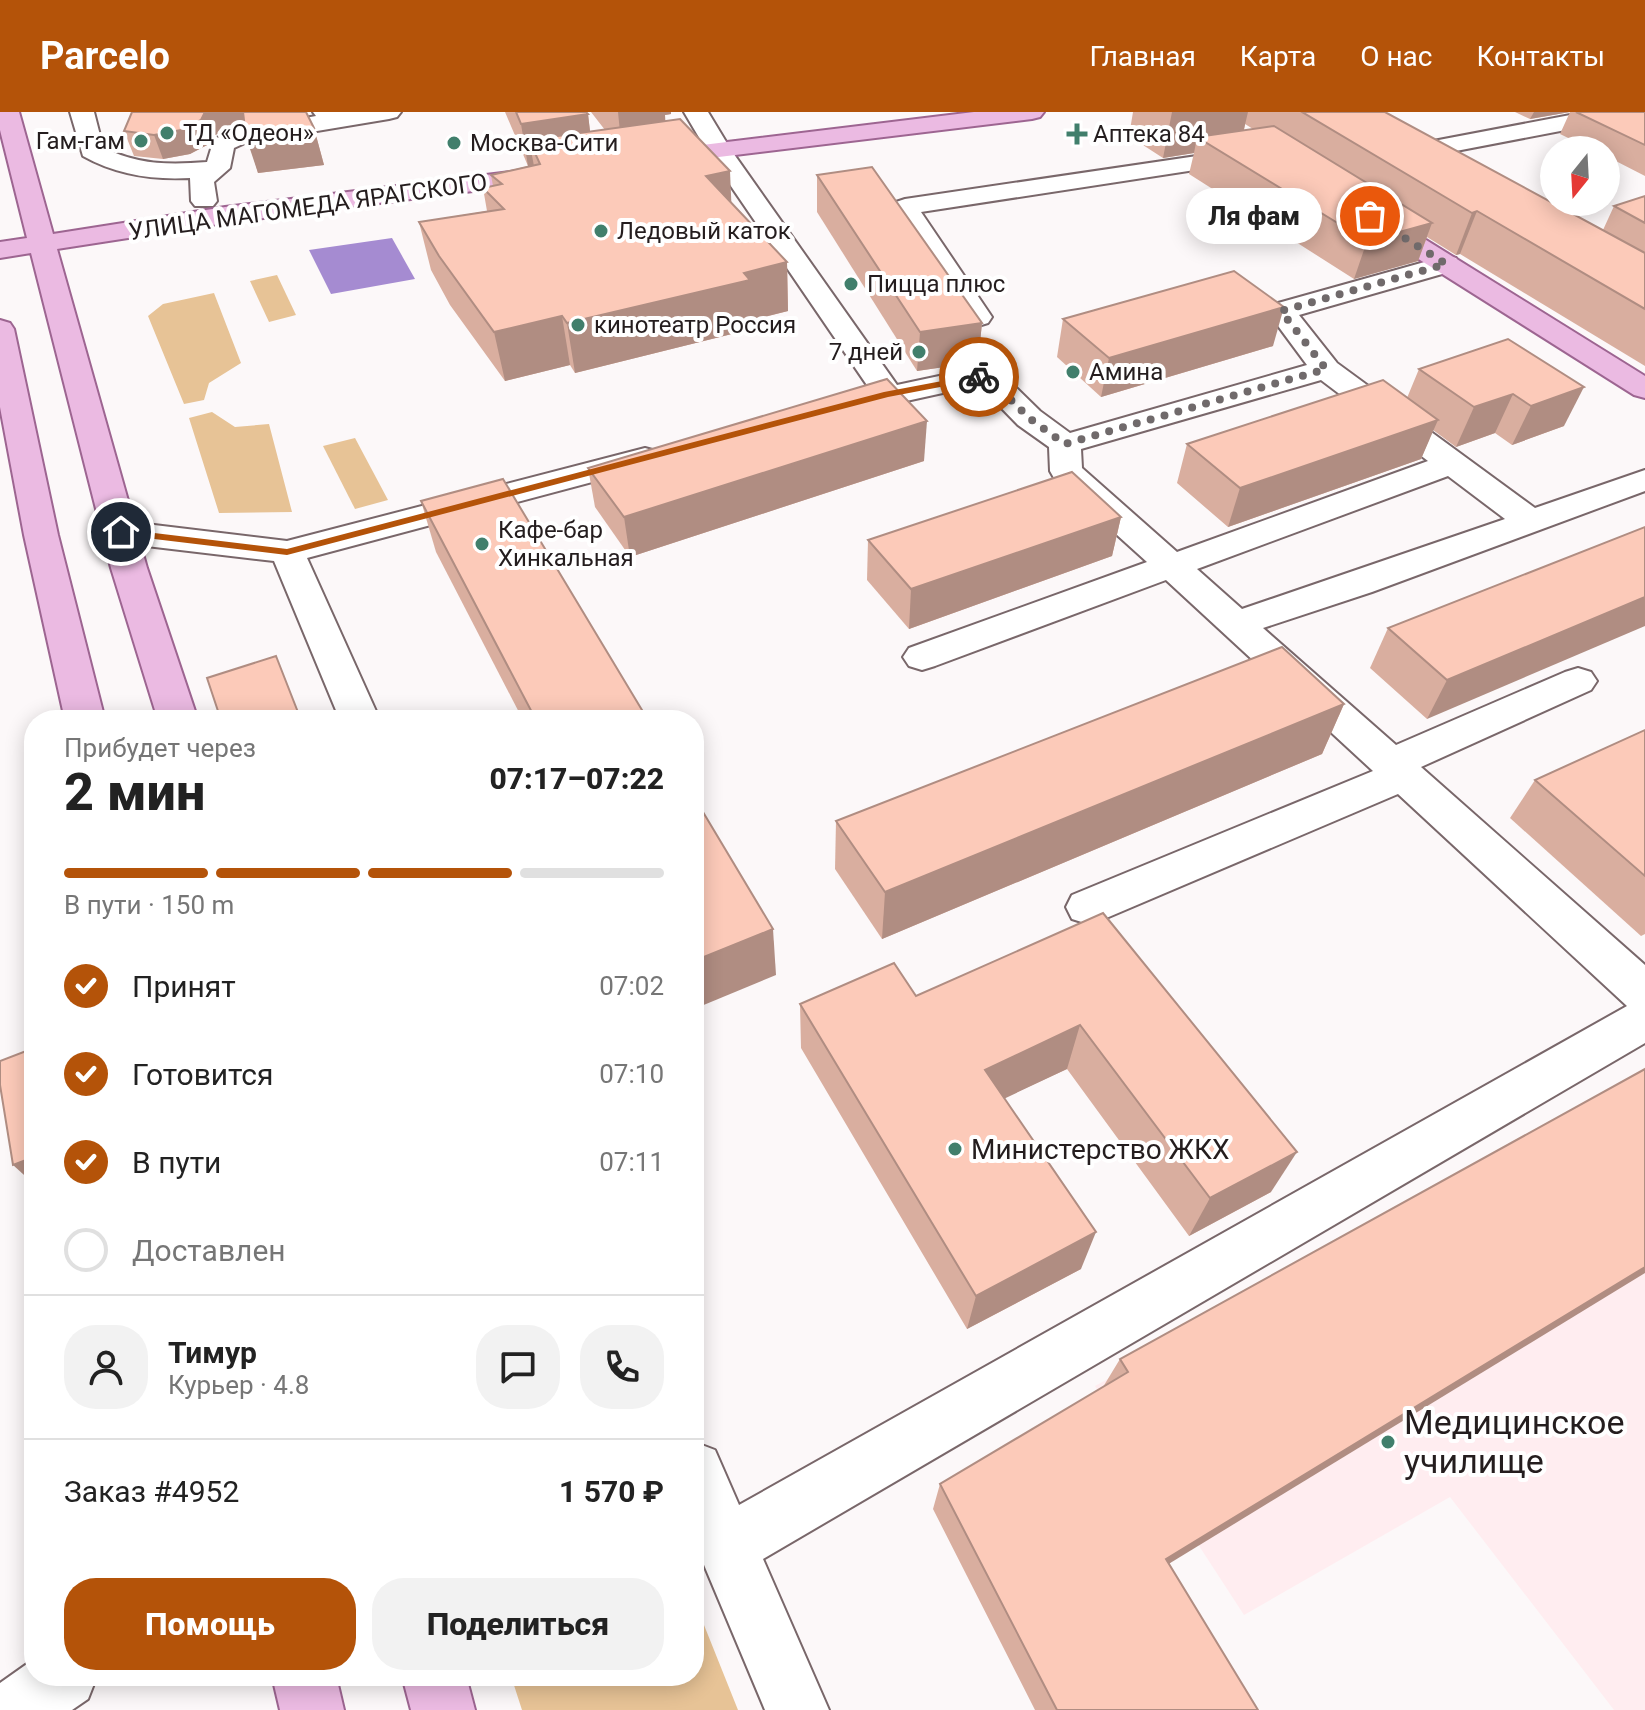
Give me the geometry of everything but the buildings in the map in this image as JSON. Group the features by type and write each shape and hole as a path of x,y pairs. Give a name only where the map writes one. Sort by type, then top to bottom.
{"main road":[{"path":"7,112 121,532 175,710"},
{"path":"629,161 1032,112"},
{"path":"1228,127 1275,156"},
{"name":"УЛИЦА МАГОМЕДА ЯРАГСКОГО","path":"0,225 38,232 225,215 570,165 552,159 204,201 38,232 0,250"},
{"path":"1345,200 1645,389"},
{"path":"0,329 41,535 83,710"},
{"path":"306,1686 312,1710"},
{"path":"437,1686 443,1710"}],"street":[{"path":"82,112 92,151 110,163 171,172 239,137 328,116 389,112"},
{"path":"696,112 719,151 888,394"},
{"path":"1447,176 1407,153 1623,112"},
{"path":"204,201 201,180 220,145"},
{"path":"978,317 905,207 1275,156"},
{"path":"1446,264 1281,311 1326,369 1531,522"},
{"path":"1065,444 1326,369"},
{"path":"813,413 888,394 986,375 1029,418 1065,444"},
{"path":"1065,444 1066,471 1397,770 1636,972"},
{"path":"121,532 287,552 679,448"},
{"path":"922,657 1453,463"},
{"path":"1236,624 1645,480"},
{"path":"287,552 356,710"},
{"path":"1088,907 1397,770 1578,681"},
{"path":"728,1545 1645,1019"},
{"path":"704,1493 797,1710"},
{"path":"17,1710 51,1686"}],"shaded area":[{"path":"392,238 415,279 331,294 309,250"},
{"path":"277,275 296,315 269,322 250,281"},
{"path":"214,293 241,363 209,383 204,400 184,404 148,316 163,304"},
{"path":"212,412 235,427 269,424 292,512 219,513 189,418"},
{"path":"355,438 388,500 355,509 323,446"},
{"name":"Медицинское училище","path":"1645,1084 1645,1710 1614,1710 1450,1497 1244,1615 1095,1386"},
{"path":"704,1625 738,1710 522,1710 514,1686 704,1686"}],"way so far":[{"path":"979,377 986,375 1029,418 1065,444 1326,369 1281,311 1446,264 1370,216"}],"place":[{"name":"ТД «Одеон»","path":"167,133"},
{"name":"Аптека 84","path":"1077,134"},
{"name":"Гам-гам","path":"141,141"},
{"name":"Москва-Сити","path":"454,143"},
{"name":"Ля фам","path":"1370,216"},
{"name":"Ледовый каток","path":"601,231"},
{"name":"Пицца плюс","path":"851,284"},
{"name":"кинотеатр Россия","path":"578,325"},
{"name":"7 дней","path":"919,352"},
{"name":"Амина","path":"1073,372"},
{"name":"Кафе-бар Хинкальная","path":"482,544"},
{"name":"Министерство ЖКХ","path":"955,1149"},
{"name":"Медицинское училище","path":"1388,1442"}],"route":[{"path":"121,532 287,552 888,394 979,377"}]}
